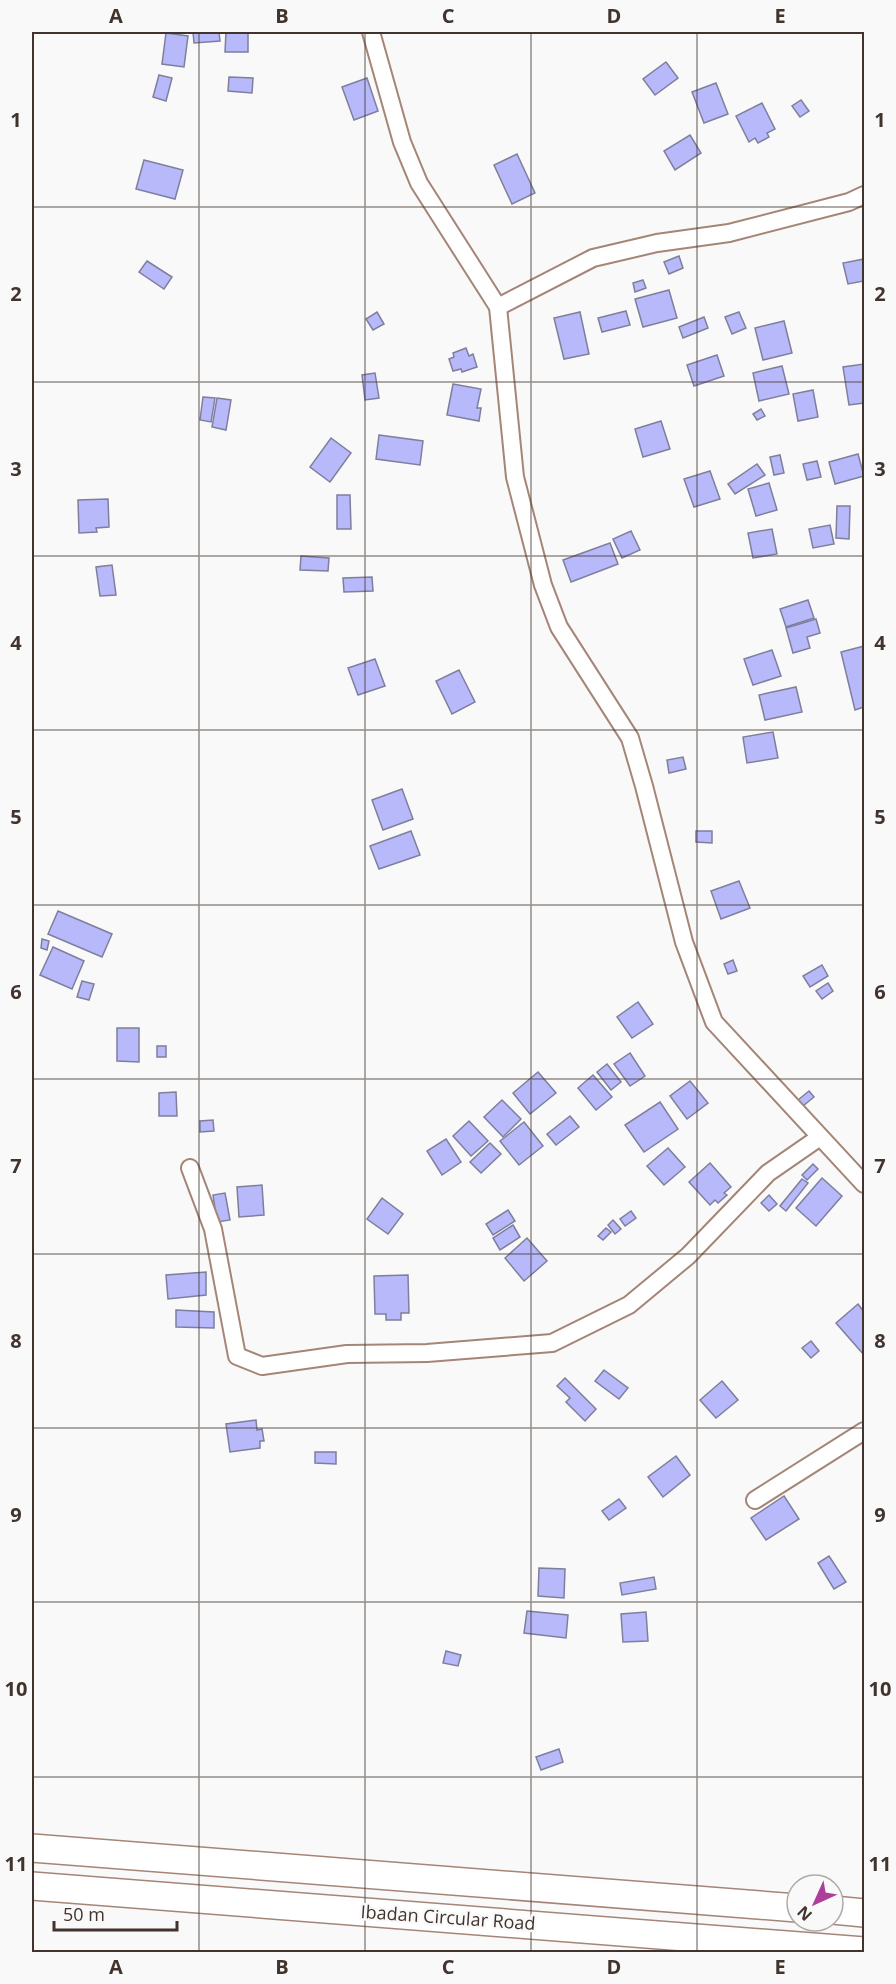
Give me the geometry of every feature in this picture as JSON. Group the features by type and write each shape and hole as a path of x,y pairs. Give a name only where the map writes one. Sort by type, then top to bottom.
{"highway":[{"name":"Ibadan Circular Road","path":"32,1848 785,1907"},
{"name":"Ibadan Circular Road","path":"32,1886 864,1951"},
{"path":"845,1911 864,1913"}],"street":[{"path":"370,32 402,142 419,183 498,308 514,477 543,585 559,627 630,738 684,942 714,1022 864,1184"},
{"path":"498,308 593,258 657,243 729,233 849,202 864,195"},
{"path":"190,1168 213,1229 237,1356 262,1366 347,1354 428,1353 552,1343 629,1305 688,1256 768,1173 820,1137"},
{"path":"755,1500 864,1431"}],"building":[{"path":"193,32 219,32 220,41 194,43"},
{"path":"226,32 248,32 248,52 225,52"},
{"path":"166,33 188,36 184,67 162,64"},
{"path":"666,62 678,78 655,95 643,79"},
{"path":"159,75 172,78 166,101 153,97"},
{"path":"229,77 253,78 252,93 228,91"},
{"path":"367,78 378,111 354,120 342,87"},
{"path":"716,83 728,114 704,123 692,92"},
{"path":"801,100 809,111 800,117 792,106"},
{"path":"762,103 775,129 767,133 769,137 758,143 755,138 749,142 736,116"},
{"path":"690,135 701,153 675,170 664,151"},
{"path":"517,154 535,193 512,204 494,165"},
{"path":"144,160 183,170 175,199 136,189"},
{"path":"679,256 683,268 669,274 664,262"},
{"path":"864,259 864,281 848,284 843,263"},
{"path":"147,261 172,277 164,289 139,272"},
{"path":"643,280 646,288 635,292 633,283"},
{"path":"669,290 677,318 643,327 635,299"},
{"path":"626,311 630,325 602,332 598,318"},
{"path":"377,312 384,324 373,330 366,319"},
{"path":"580,312 589,354 564,359 554,318"},
{"path":"739,312 746,328 732,334 725,317"},
{"path":"704,317 708,328 683,338 679,327"},
{"path":"784,321 792,353 763,360 755,328"},
{"path":"466,348 469,356 473,354 477,367 462,372 461,369 453,371 449,359 454,357 453,353"},
{"path":"717,355 724,376 694,386 687,365"},
{"path":"864,364 864,403 849,405 843,367"},
{"path":"782,366 789,394 759,401 753,373"},
{"path":"375,373 379,398 365,400 362,375"},
{"path":"453,384 481,389 477,408 481,408 479,421 447,415"},
{"path":"813,390 818,417 798,421 793,394"},
{"path":"203,397 215,398 211,422 200,420"},
{"path":"217,398 231,400 226,430 212,427"},
{"path":"761,409 765,416 757,420 753,414"},
{"path":"661,421 670,449 643,457 635,429"},
{"path":"379,435 423,441 420,465 376,459"},
{"path":"331,438 351,453 330,482 310,467"},
{"path":"858,454 864,476 835,484 829,462"},
{"path":"780,455 784,473 774,475 770,457"},
{"path":"817,461 821,477 807,480 803,464"},
{"path":"757,464 765,475 735,494 728,484"},
{"path":"710,471 720,499 694,507 684,479"},
{"path":"769,483 777,510 756,516 748,489"},
{"path":"337,495 350,495 351,529 337,529"},
{"path":"108,499 109,527 96,528 97,532 79,533 78,500"},
{"path":"837,506 850,506 849,539 836,538"},
{"path":"830,525 834,544 813,548 809,529"},
{"path":"772,529 777,554 753,558 748,533"},
{"path":"631,531 640,550 622,558 613,539"},
{"path":"610,543 618,564 571,582 563,560"},
{"path":"301,556 329,558 328,571 300,570"},
{"path":"112,565 116,595 100,596 96,567"},
{"path":"372,577 373,591 344,592 343,578"},
{"path":"808,600 814,618 786,627 780,609"},
{"path":"816,619 820,633 807,637 810,648 793,653 786,628"},
{"path":"864,646 864,707 855,710 841,652"},
{"path":"772,650 781,676 753,685 744,659"},
{"path":"375,659 385,686 358,695 348,668"},
{"path":"459,670 475,702 452,714 436,681"},
{"path":"796,687 802,712 765,720 759,695"},
{"path":"773,732 778,758 747,763 743,737"},
{"path":"683,757 686,769 669,773 667,760"},
{"path":"402,789 413,819 383,830 372,800"},
{"path":"411,831 420,855 379,869 370,846"},
{"path":"696,831 712,831 712,843 696,842"},
{"path":"739,881 750,908 721,919 711,891"},
{"path":"58,911 112,934 102,957 48,934"},
{"path":"42,939 49,941 47,950 41,948"},
{"path":"53,947 84,961 72,989 40,975"},
{"path":"733,960 737,971 728,974 724,964"},
{"path":"822,965 828,976 810,987 803,976"},
{"path":"82,981 94,984 89,1000 77,997"},
{"path":"828,983 833,991 822,999 816,991"},
{"path":"638,1002 653,1024 632,1038 617,1017"},
{"path":"117,1028 139,1028 139,1062 117,1061"},
{"path":"157,1046 166,1046 166,1057 157,1057"},
{"path":"630,1053 645,1076 630,1086 614,1064"},
{"path":"607,1064 621,1082 611,1090 597,1072"},
{"path":"538,1072 556,1093 530,1114 513,1093"},
{"path":"593,1075 612,1097 596,1110 578,1088"},
{"path":"690,1081 708,1103 687,1119 670,1096"},
{"path":"809,1091 814,1097 803,1106 798,1100"},
{"path":"176,1092 177,1116 159,1116 159,1093"},
{"path":"502,1100 521,1119 503,1137 484,1117"},
{"path":"660,1102 678,1129 644,1152 625,1125"},
{"path":"570,1116 579,1127 556,1145 547,1134"},
{"path":"213,1120 214,1131 200,1132 200,1121"},
{"path":"469,1121 488,1141 471,1156 453,1136"},
{"path":"524,1122 543,1146 519,1165 500,1141"},
{"path":"446,1139 461,1162 442,1175 427,1151"},
{"path":"490,1143 501,1154 481,1173 470,1162"},
{"path":"668,1148 685,1167 664,1185 647,1166"},
{"path":"710,1163 731,1187 724,1193 727,1195 718,1203 715,1200 710,1205 689,1182"},
{"path":"813,1164 818,1169 807,1180 802,1175"},
{"path":"822,1178 842,1196 816,1226 796,1208"},
{"path":"802,1179 808,1183 786,1211 780,1206"},
{"path":"262,1185 264,1215 239,1217 237,1187"},
{"path":"225,1193 230,1220 217,1222 213,1195"},
{"path":"769,1195 777,1204 769,1211 761,1203"},
{"path":"382,1198 403,1214 388,1234 367,1219"},
{"path":"508,1210 515,1221 493,1235 486,1224"},
{"path":"631,1211 636,1218 625,1226 620,1219"},
{"path":"613,1220 621,1229 615,1234 608,1225"},
{"path":"513,1225 520,1237 500,1250 493,1238"},
{"path":"606,1228 611,1232 603,1240 598,1236"},
{"path":"527,1238 547,1261 524,1281 505,1258"},
{"path":"206,1272 206,1295 168,1299 166,1275"},
{"path":"408,1275 409,1313 401,1313 401,1320 386,1320 386,1314 375,1314 374,1276"},
{"path":"858,1304 864,1312 864,1355 836,1323"},
{"path":"176,1310 214,1312 214,1328 176,1327"},
{"path":"811,1341 819,1351 811,1358 802,1348"},
{"path":"604,1370 628,1388 619,1399 595,1381"},
{"path":"565,1378 596,1409 585,1421 566,1402 570,1398 557,1386"},
{"path":"722,1381 738,1400 716,1418 700,1400"},
{"path":"256,1420 257,1430 262,1429 264,1441 260,1441 260,1448 230,1452 226,1424"},
{"path":"315,1452 336,1452 336,1464 315,1463"},
{"path":"676,1456 690,1475 663,1497 648,1477"},
{"path":"784,1496 799,1519 766,1540 751,1518"},
{"path":"619,1499 626,1508 609,1520 602,1511"},
{"path":"829,1556 846,1582 834,1589 818,1563"},
{"path":"539,1568 565,1569 564,1598 538,1596"},
{"path":"654,1577 656,1589 622,1595 620,1583"},
{"path":"527,1611 568,1615 566,1638 524,1633"},
{"path":"646,1612 648,1641 623,1642 621,1614"},
{"path":"446,1651 461,1655 458,1666 443,1663"},
{"path":"559,1749 563,1762 541,1770 536,1757"}]}
